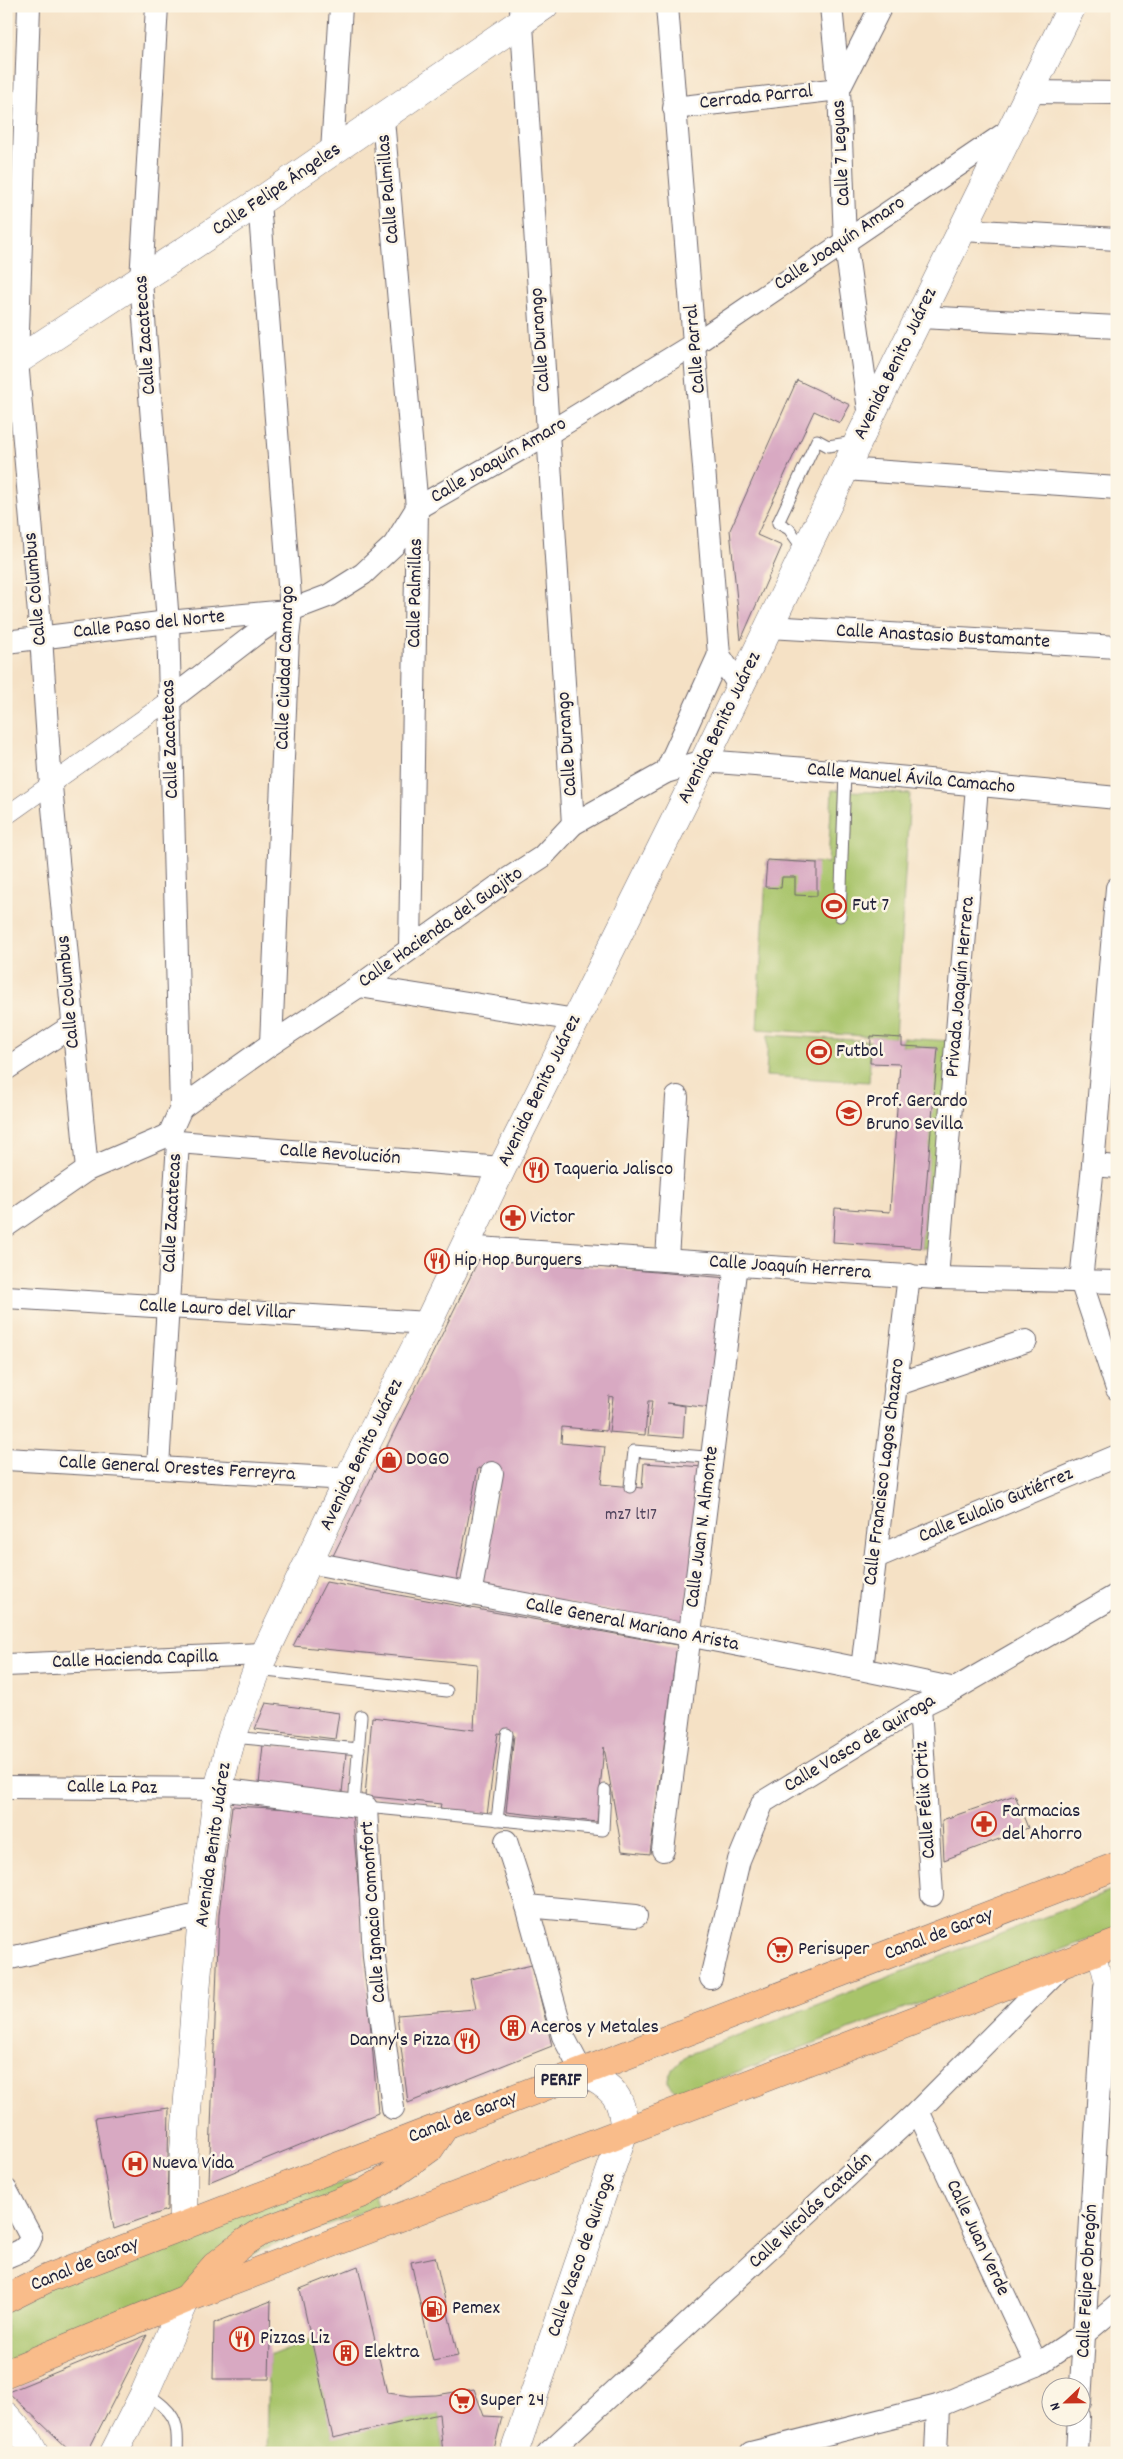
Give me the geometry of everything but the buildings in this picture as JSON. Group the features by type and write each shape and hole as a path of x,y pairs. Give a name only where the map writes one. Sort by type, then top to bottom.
{"main road":[{"name":"Canal de Garay","path":"6,2298 48,2278 1117,1866"},
{"path":"6,2374 186,2300 1106,1947"},
{"path":"186,2300 215,2266 245,2242 262,2232 363,2193 387,2179 430,2148 446,2125"}],"street":[{"name":"Calle Columbus","path":"29,6 12,364 41,636 50,786 87,1170"},
{"name":"Calle Zacatecas","path":"156,6 141,281 168,622 181,1108 173,1139 168,1307 158,1467"},
{"path":"332,152 341,6"},
{"name":"Calle Felipe Ángeles","path":"12,364 141,281 383,119 520,14 544,6"},
{"name":"Calle Parral","path":"667,6 674,108 696,343 719,655 740,687"},
{"name":"Calle 7 Leguas","path":"831,6 839,89 845,240 864,429"},
{"path":"839,89 881,6"},
{"name":"Avenida Benito Juárez","path":"183,2226 183,2164 202,1914 218,1789 232,1736 261,1662 348,1479 428,1323 502,1168 704,761 864,429 1072,6"},
{"name":"Calle Durango","path":"520,14 573,824"},
{"name":"Cerrada Parral","path":"674,108 839,89"},
{"path":"1030,92 1117,93"},
{"name":"Calle Palmillas","path":"383,119 417,508 410,949"},
{"name":"Calle Joaquín Amaro","path":"6,816 171,699 254,635 291,610 328,596 363,574 394,545 417,508 547,434 696,343 845,240 1013,128"},
{"name":"Calle Ciudad Camargo","path":"259,202 291,610 288,638 272,1044"},
{"path":"962,230 1117,239"},
{"path":"920,317 1117,327"},
{"path":"845,469 1117,488"},
{"name":"Calle Paso del Norte","path":"6,642 41,636 291,610"},
{"name":"Calle Anastasio Bustamante","path":"769,627 1117,647"},
{"path":"666,772 719,655"},
{"name":"Calle Hacienda del Guajito","path":"181,1108 359,986 542,856 573,824 666,772 704,761"},
{"name":"Calle Manuel Ávila Camacho","path":"704,761 845,772 1117,798"},
{"name":"Privada Joaquín Herrera","path":"937,1278 977,786"},
{"path":"1117,888 1110,1045 1093,1166 1081,1281 1117,1389"},
{"path":"359,986 576,1020"},
{"path":"6,1069 72,1026"},
{"path":"667,1259 677,1098"},
{"path":"6,1226 87,1170 173,1139"},
{"name":"Calle Revolución","path":"173,1139 502,1168"},
{"path":"1093,1166 1117,1167"},
{"name":"Calle Joaquín Herrera","path":"464,1247 937,1278 1117,1282"},
{"name":"Calle Juan N. Almonte","path":"663,1850 736,1264"},
{"name":"Calle Francisco Lagos Chazaro","path":"862,1669 909,1275"},
{"name":"Calle Lauro del Villar","path":"6,1297 428,1323"},
{"path":"895,1385 1026,1341"},
{"name":"Calle Eulalio Gutiérrez","path":"876,1557 1117,1456"},
{"name":"Calle General Orestes Ferreyra","path":"6,1459 348,1479"},
{"path":"470,1595 492,1473"},
{"name":"Calle General Mariano Arista","path":"310,1562 470,1595 690,1634 955,1689"},
{"name":"Calle Vasco de Quiroga","path":"711,1978 739,1860 763,1802 920,1706 955,1689 1117,1595"},
{"name":"Calle Hacienda Capilla","path":"6,1665 261,1662"},
{"name":"Calle Félix Ortiz","path":"920,1706 932,1895"},
{"name":"Calle La Paz","path":"6,1787 218,1789 360,1806"},
{"name":"Calle Ignacio Comonfort","path":"360,1806 374,1957 393,2108"},
{"path":"506,1841 527,1906 563,2036 582,2072"},
{"path":"527,1906 636,1916"},
{"path":"6,1959 202,1914"},
{"name":"Calle Felipe Obregón","path":"1082,2376 1108,2087 1105,1987 1106,1947"},
{"name":"Calle Nicolás Catalán","path":"548,2453 918,2111 1066,1962"},
{"name":"Calle Vasco de Quiroga","path":"514,2453 624,2131 624,2114 615,2093 599,2080 582,2072"},
{"name":"Calle Juan Verde","path":"918,2111 1037,2365"},
{"path":"6,2190 31,2237 24,2249 6,2257"},
{"path":"114,2453 146,2392 186,2300"},
{"path":"750,2453 938,2406 1037,2365 1086,2332 1117,2306"},
{"path":"936,2453 938,2406"},
{"path":"6,2416 27,2440 34,2453"},
{"path":"1077,2453 1078,2426"}],"lane":[{"path":"805,552 789,529 778,523 817,440 828,446 864,429"},
{"path":"840,916 845,772"},
{"path":"630,1487 634,1451 705,1457"},
{"path":"261,1662 447,1691"},
{"path":"361,1716 359,1749 360,1806 604,1830 605,1790"},
{"path":"497,1820 507,1734"},
{"path":"232,1736 359,1749"},
{"path":"146,2392 168,2409 175,2420 177,2453"}],"green space":[{"name":"Fut 7","path":"832,790 910,794 895,1038 757,1029 767,860 828,863"},
{"name":"Futbol","path":"768,1035 871,1041 869,1082 766,1076"},
{"path":"902,1038 951,1041 935,1248 921,1248 937,1048 902,1046"},
{"path":"1117,1889 1117,1929 681,2093 673,2089 669,2084 670,2074 689,2054"},
{"path":"370,2176 378,2206 259,2251 213,2277 6,2371 6,2301 178,2223"},
{"path":"312,2339 333,2437 439,2414 443,2453 267,2453 269,2356"}],"place":[{"name":"Fut 7","path":"834,906"},
{"name":"Futbol","path":"819,1052"},
{"name":"Prof. Gerardo Bruno Sevilla","path":"849,1113"},
{"name":"Taqueria Jalisco","path":"536,1170"},
{"name":"Victor","path":"513,1218"},
{"name":"Hip Hop Burguers","path":"437,1261"},
{"name":"DOGO","path":"389,1460"},
{"name":"Farmacias del Ahorro","path":"984,1824"},
{"name":"Perisuper","path":"780,1950"},
{"name":"Aceros y Metales","path":"513,2028"},
{"name":"Danny's Pizza","path":"467,2041"},
{"name":"Nueva Vida","path":"135,2164"},
{"name":"Pemex","path":"434,2309"},
{"name":"Pizzas Liz","path":"242,2339"},
{"name":"Elektra","path":"346,2353"},
{"name":"Super 24","path":"462,2401"}]}
